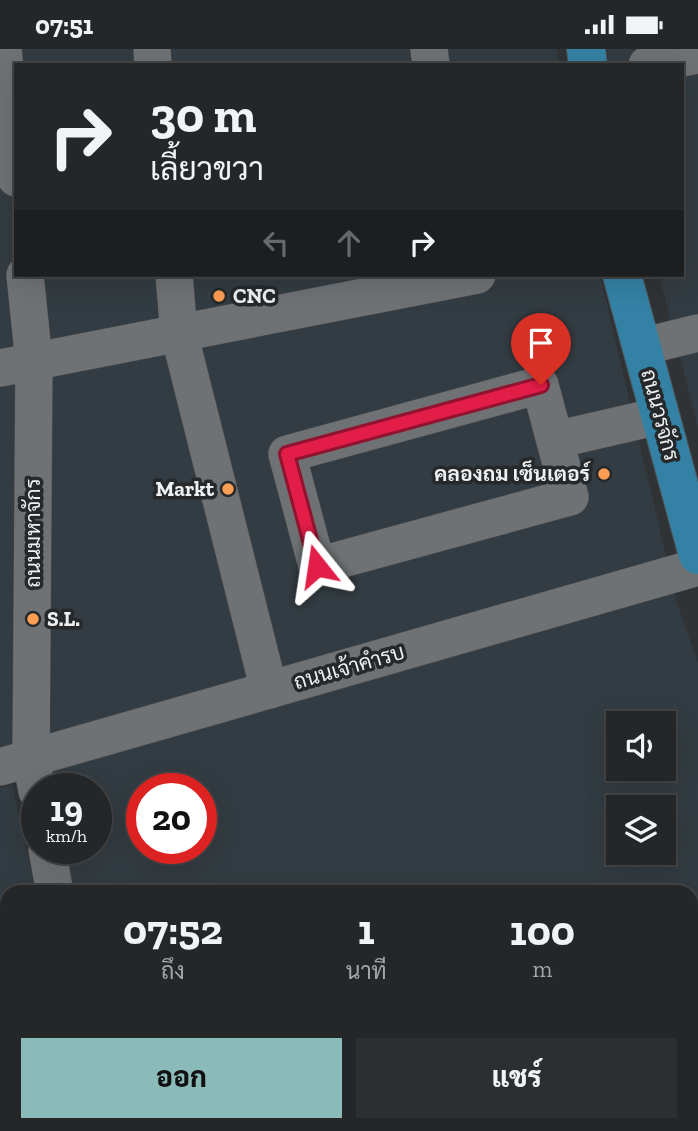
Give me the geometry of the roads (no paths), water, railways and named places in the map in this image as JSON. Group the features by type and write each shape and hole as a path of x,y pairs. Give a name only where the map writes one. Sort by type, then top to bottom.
{"main road":[{"name":"ถนนวรจักร","path":"623,277 698,555"}],"street":[{"path":"3,49 14,158"},
{"path":"657,63 698,55"},
{"name":"ถนนมหาจักร","path":"23,773 17,365 25,277"},
{"path":"174,277 179,333 269,690"},
{"path":"17,365 462,277"},
{"path":"641,347 698,333"},
{"path":"541,385 555,440 570,497 317,566 287,454 541,385"},
{"path":"555,440 659,416"},
{"name":"ถนนเจ้าคำรบ","path":"23,773 269,690 698,566"},
{"path":"50,864 54,885"}],"place":[{"name":"CNC","path":"219,296"},
{"name":"คลองถม เซ็นเตอร์","path":"604,474"},
{"name":"Markt","path":"228,489"},
{"name":"S.L.","path":"33,619"}]}
